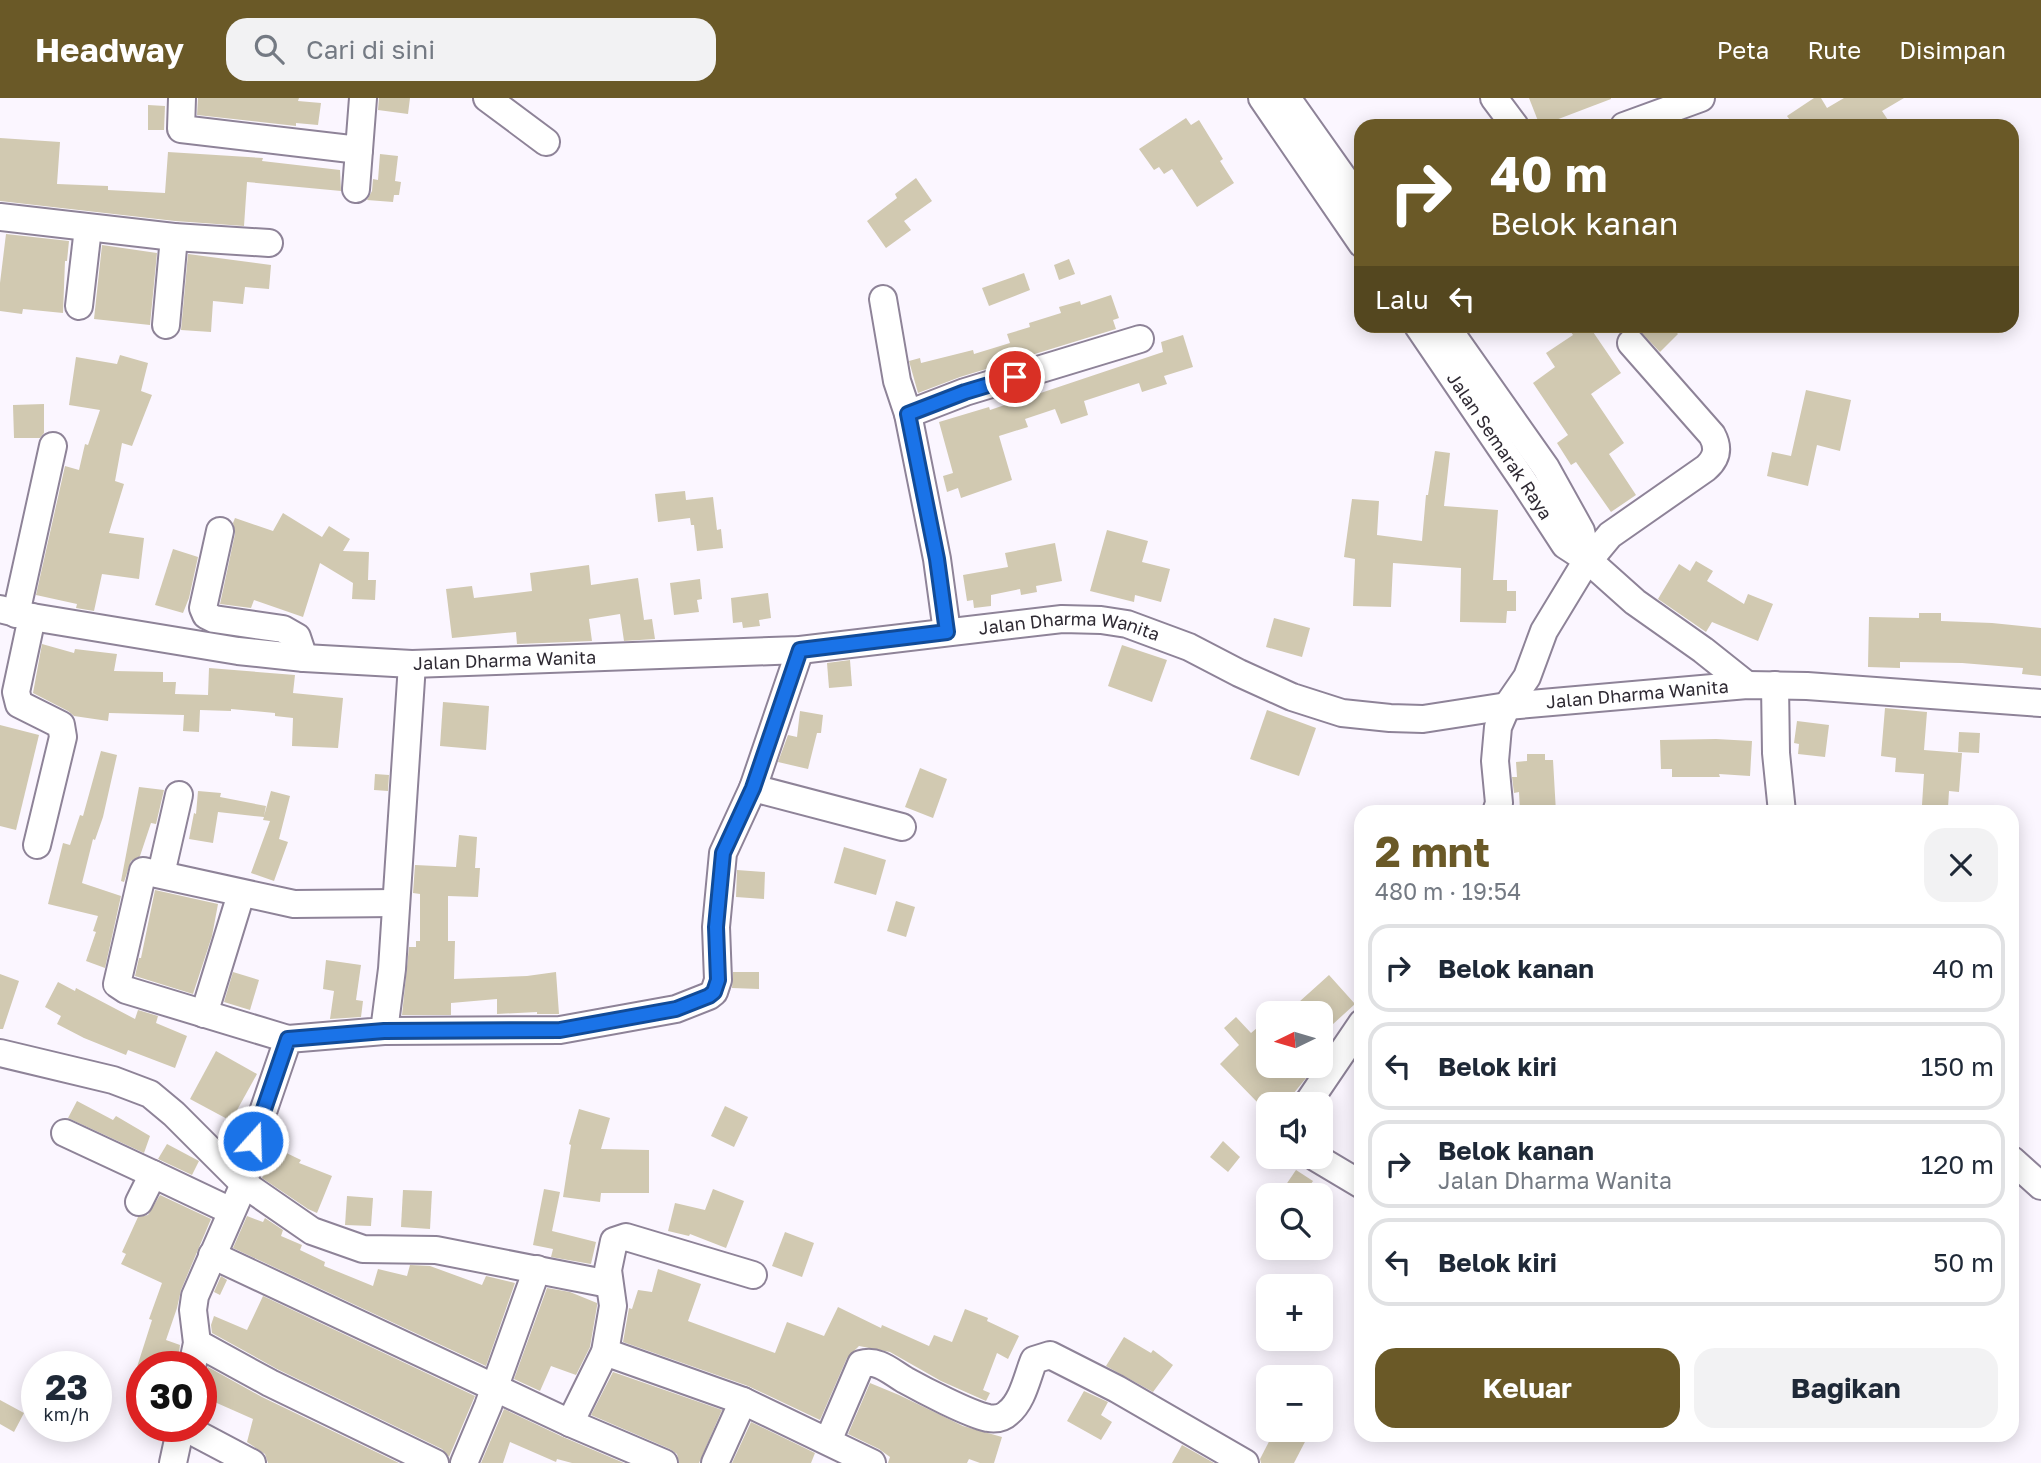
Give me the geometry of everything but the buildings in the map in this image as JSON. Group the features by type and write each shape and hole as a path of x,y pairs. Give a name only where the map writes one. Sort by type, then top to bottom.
{"street":[{"path":"182,98 181,129 359,150"},
{"path":"356,189 363,98"},
{"path":"486,98 545,142"},
{"path":"1262,98 1354,231"},
{"path":"1287,98 1354,193"},
{"path":"1493,98 1510,119"},
{"path":"1643,119 1701,98"},
{"path":"0,217 174,237 269,243"},
{"path":"79,306 88,228"},
{"path":"166,325 174,237"},
{"path":"883,299 897,381 908,414 937,559 947,632"},
{"name":"Jalan Semarak Raya","path":"1423,333 1565,545 1588,560 1635,602 1747,685"},
{"name":"Jalan Semarak Raya","path":"1451,333 1546,468 1581,531 1588,560"},
{"path":"908,414 965,392 1140,340"},
{"path":"1498,805 1495,761 1498,727 1507,706 1527,677 1544,631 1588,560 1610,536 1706,468 1713,462 1717,452 1712,435 1631,343"},
{"path":"37,845 63,737 61,725 19,704 16,692 16,613 53,446"},
{"path":"220,531 203,608 206,615 214,619 283,629 297,637 304,658"},
{"name":"Jalan Dharma Wanita","path":"16,613 238,651 412,664 800,650 1062,619 1101,620 1127,624 1189,647 1292,697 1342,713 1423,719 1507,706 1747,685 2041,703"},
{"path":"395,903 294,904 142,871 117,984 127,990 288,1039 384,1031 560,1030 676,1009 709,996 714,992 718,980 716,927 723,853 753,788 800,650"},
{"path":"384,1031 392,969 412,664"},
{"path":"1775,685 1776,753 1781,805"},
{"path":"753,788 902,827"},
{"path":"161,874 179,795"},
{"path":"204,1014 241,894"},
{"path":"1315,1092 1354,1035"},
{"path":"194,1351 195,1296 244,1184 253,1141 288,1039"},
{"path":"0,1053 113,1080 150,1094 174,1114 244,1184 312,1231 363,1249 436,1250 609,1284"},
{"path":"65,1133 230,1211"},
{"path":"2019,1166 2041,1186"},
{"path":"1333,1168 1354,1180"},
{"path":"139,1202 153,1174"},
{"path":"570,1423 605,1352 613,1306 608,1269 614,1241 626,1237 753,1275"},
{"path":"212,1255 570,1423 664,1463"},
{"path":"464,1463 537,1269"},
{"path":"605,1352 743,1401 872,1463"},
{"path":"828,1441 858,1368 864,1363 878,1363 907,1381 978,1415 995,1419 1008,1414 1018,1402 1034,1360 1050,1355 1116,1389 1245,1463"},
{"path":"217,1363 270,1383 435,1463"},
{"path":"715,1463 743,1401"},
{"path":"173,1463 178,1442"},
{"path":"212,1442 252,1463"}],"route":[{"path":"253,1141 288,1039 384,1031 560,1030 676,1009 699,1002 714,992 718,980 716,927 723,853 753,788 800,650 947,632 937,559 908,414 965,392 1015,377"}]}
